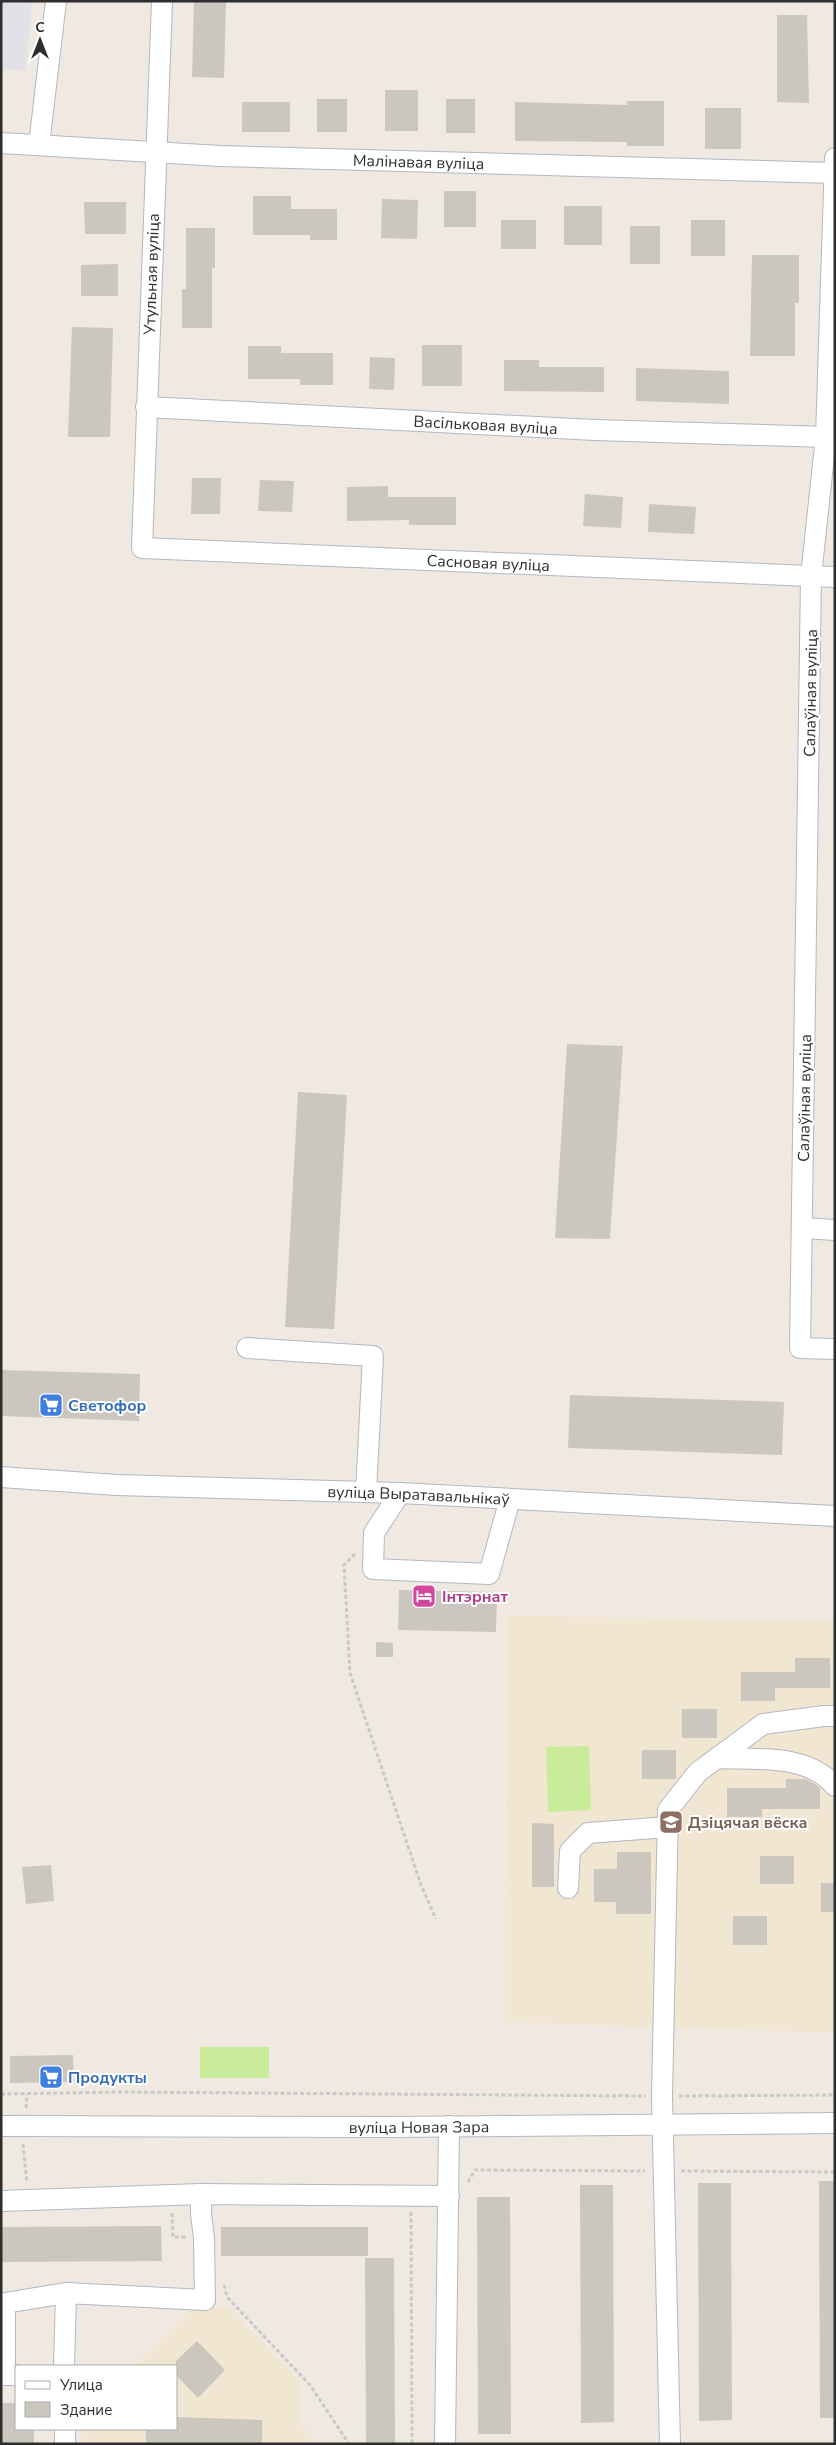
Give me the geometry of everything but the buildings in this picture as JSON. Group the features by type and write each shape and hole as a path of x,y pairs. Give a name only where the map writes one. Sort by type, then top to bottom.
{"street":[{"path":"39,145 56,1"},
{"name":"Утульная вуліца","path":"142,548 162,1"},
{"name":"Малінавая вуліца","path":"1,143 240,157 834,165"},
{"name":"Салаўіная вуліца","path":"834,165 826,437 811,576 800,1348 835,1349"},
{"name":"Васільковая вуліца","path":"146,407 595,430 826,437"},
{"name":"Сасновая вуліца","path":"142,548 835,577"},
{"path":"803,1228 835,1230"},
{"path":"247,1348 373,1356 366,1492"},
{"name":"вуліца Выратавальнікаў","path":"1,1477 117,1485 400,1493 835,1516"},
{"path":"400,1493 374,1533 373,1569 489,1574 510,1499"},
{"path":"670,2444 662,2096 668,1810 698,1772 763,1724 835,1716"},
{"path":"717,1758 797,1762 826,1775 835,1786"},
{"path":"568,1888 570,1851 588,1833 668,1827"},
{"name":"вуліца Новая Зара","path":"1,2126 449,2126 835,2123"},
{"path":"445,2444 457,2191 449,2126"},
{"path":"1,2201 201,2194 457,2191"},
{"path":"15,2375 5,2375 5,2303 66,2293 205,2300 201,2194"},
{"path":"64,2365 66,2293"},
{"path":"65,2430 65,2444"}],"path":[{"path":"374,1533 344,1565 350,1673 421,1885 436,1919"},
{"path":"1,2094 835,2095"},
{"path":"27,2094 22,2156 30,2201"},
{"path":"457,2191 475,2170 835,2172"},
{"path":"412,2444 410,2209 420,2210"}],"shaded area":[{"path":"1,1 32,1 26,70 1,69"},
{"name":"Дзіцячая вёска","path":"507,1615 835,1622 835,2033 505,2022"},
{"path":"193,2307 228,2307 299,2380 301,2424 320,2444 81,2444 81,2430 178,2430 178,2365 134,2365"}],"green space":[{"path":"589,1746 591,1810 548,1812 546,1747"},
{"path":"200,2047 269,2047 269,2078 200,2078"}],"place":[{"name":"Светофор","path":"51,1405"},
{"name":"Інтэрнат","path":"424,1596"},
{"name":"Дзіцячая вёска","path":"671,1822"},
{"name":"Продукты","path":"51,2077"}]}
